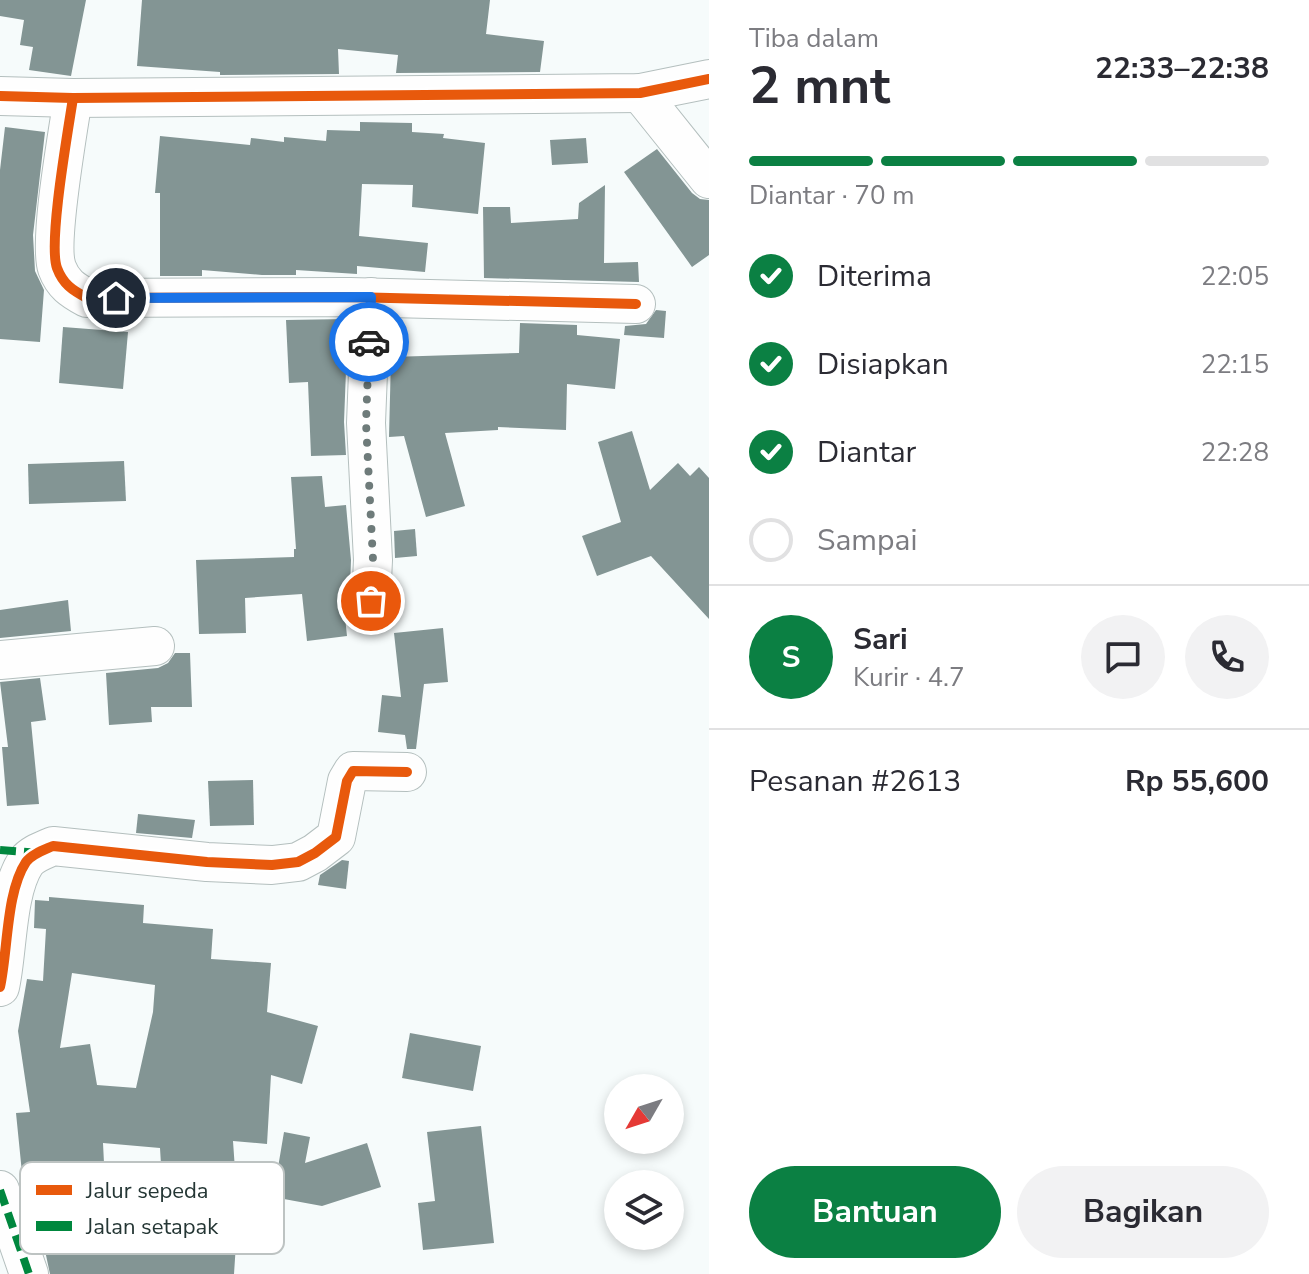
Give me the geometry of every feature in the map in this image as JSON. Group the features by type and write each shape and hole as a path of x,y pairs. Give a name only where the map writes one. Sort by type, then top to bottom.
{"street":[{"path":"0,96 640,93 709,79"},
{"path":"640,93 709,179"},
{"path":"73,98 55,239 56,266 68,288 87,298 371,297 636,304"},
{"path":"371,297 366,423 373,560 371,601"},
{"path":"0,660 155,646"},
{"path":"0,987 10,912 27,860 39,853 53,846 207,862 272,865 298,862 336,837 347,781 353,771 407,772"},
{"path":"0,850 39,853"},
{"path":"0,1190 20,1248"},
{"path":"22,1254 29,1274"}],"building":[{"path":"0,0 86,0 71,76 29,70 33,47 20,45 24,20 0,16"},
{"path":"142,0 490,0 486,34 544,41 540,72 396,73 398,55 338,49 339,74 220,75 220,72 137,66"},
{"path":"360,122 412,123 412,132 444,134 443,138 485,143 478,214 412,207 413,185 362,184 359,236 428,243 425,272 357,266 357,274 296,270 296,275 262,275 202,270 202,276 160,276 160,193 155,193 160,136 250,145 251,138 284,142 284,137 326,141 327,130 360,131"},
{"path":"5,127 45,132 33,235 35,271 44,290 40,342 0,339 0,170"},
{"path":"586,138 588,163 552,165 550,140"},
{"path":"657,149 692,193 700,199 709,200 709,255 692,267 624,172"},
{"path":"605,185 604,263 638,262 639,282 484,278 483,207 510,207 511,223 578,219 579,203"},
{"path":"656,310 666,311 664,338 624,335 625,326 646,324"},
{"path":"348,319 344,422 346,455 311,456 308,382 289,383 286,320"},
{"path":"520,323 577,325 577,335 620,339 615,389 567,384 566,430 498,427 498,430 445,433 465,506 426,517 404,436 389,437 391,357 519,353"},
{"path":"63,327 128,332 123,389 59,383"},
{"path":"632,431 650,490 678,463 690,476 699,467 709,478 709,619 651,556 597,576 582,536 621,522 598,442"},
{"path":"124,461 126,501 29,504 28,464"},
{"path":"322,476 325,507 346,505 350,589 342,589 347,636 307,641 302,594 245,598 246,633 199,634 196,560 294,557 291,477"},
{"path":"415,529 417,556 395,558 394,531"},
{"path":"68,600 71,631 0,638 0,610"},
{"path":"443,628 448,682 424,684 416,749 407,749 405,735 378,732 382,695 401,697 394,633"},
{"path":"175,653 190,653 192,707 151,707 152,722 109,725 106,673 158,668 168,663"},
{"path":"40,678 46,720 31,722 39,804 7,806 2,747 8,747 0,682"},
{"path":"253,780 254,825 210,826 208,781"},
{"path":"138,814 195,820 192,838 136,833"},
{"path":"342,860 349,861 346,889 318,885 320,875"},
{"path":"49,897 144,905 143,923 213,929 211,959 271,963 267,1012 318,1026 302,1084 271,1075 267,1144 233,1141 234,1162 161,1162 160,1148 103,1143 104,1162 21,1162 16,1113 30,1112 18,1031 27,979 43,981 46,929 34,928 35,900 49,901","holes":["72,973 155,985 153,1012 136,1088 97,1085 90,1044 60,1048"]},
{"path":"410,1033 481,1046 473,1091 402,1078"},
{"path":"481,1126 494,1243 423,1250 418,1203 435,1201 427,1132"},
{"path":"284,1132 310,1137 305,1163 367,1143 381,1187 322,1206 284,1199 284,1162 279,1162"},
{"path":"46,1254 235,1254 234,1274 50,1274"}],"marked path":[{"path":"0,850 39,853"},
{"path":"0,1190 20,1248"},
{"path":"22,1254 29,1274"}],"cycle path":[{"path":"0,96 640,93 709,79"},
{"path":"73,98 60,186 55,255 62,278 87,298 350,297 636,304"},
{"path":"0,987 15,889 26,862 38,852 53,846 207,862 272,865 298,862 336,837 347,781 353,771 407,772"}],"way so far":[{"path":"369,342 366,423 373,560 371,601"}],"route":[{"path":"116,298 371,297 369,342"}]}
